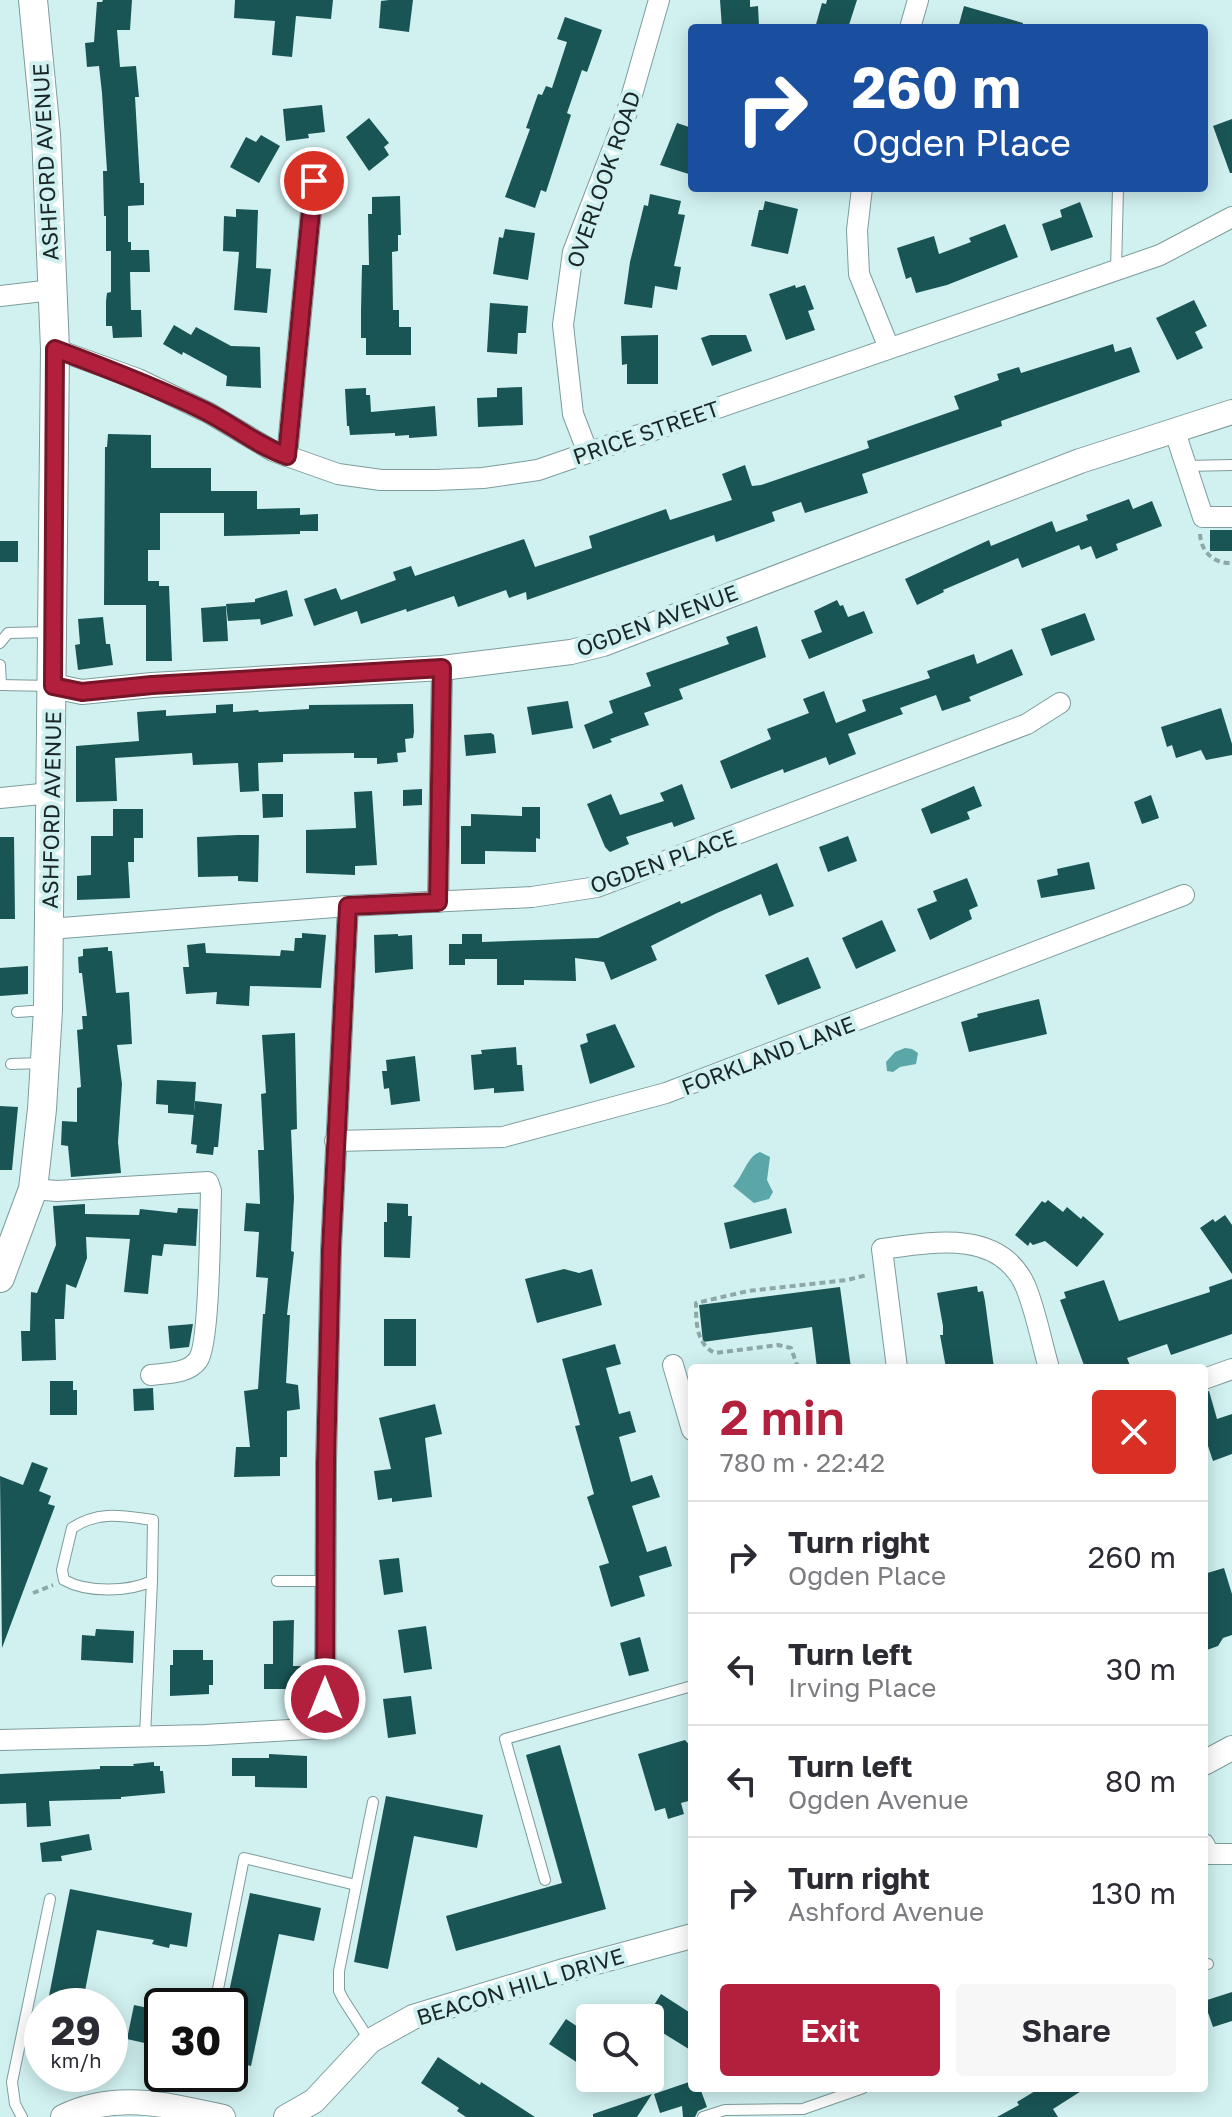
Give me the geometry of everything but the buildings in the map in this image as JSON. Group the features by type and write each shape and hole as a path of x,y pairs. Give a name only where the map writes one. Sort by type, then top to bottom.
{"main road":[{"name":"ASHFORD AVENUE","path":"0,1278 33,1189 48,1010 55,349 46,134 33,0"}],"street":[{"name":"OVERLOOK ROAD","path":"588,453 573,414 563,325 573,252 627,112 659,0"},
{"path":"911,24 918,0"},
{"path":"287,456 314,181"},
{"path":"862,192 857,230 859,274 889,348"},
{"name":"PRICE STREET","path":"55,349 138,379 209,413 273,451 338,474 381,480 483,478 538,470 1160,255 1232,217"},
{"path":"0,296 52,290"},
{"name":"OGDEN AVENUE","path":"53,686 82,692 442,668 571,652 603,644 1065,467 1232,412"},
{"path":"1174,429 1203,517 1232,517"},
{"path":"438,902 442,668"},
{"name":"OGDEN PLACE","path":"49,929 348,906 532,897 597,887 1027,724 1060,703"},
{"path":"0,798 51,793"},
{"name":"FORKLAND LANE","path":"335,1141 503,1137 652,1098 1184,895"},
{"path":"0,1740 325,1728 327,1420 335,1141 348,906"},
{"path":"33,1189 57,1191 208,1182 211,1191 205,1334 199,1359 188,1369 151,1375"},
{"path":"896,1364 882,1249 926,1243 970,1243 1000,1254 1024,1283 1048,1364"},
{"path":"673,1365 688,1416"},
{"path":"1208,1378 1232,1369"},
{"path":"1208,1761 1232,1748"},
{"path":"1208,1852 1232,1854"},
{"name":"BEACON HILL DRIVE","path":"286,2117 314,2101 370,2041 413,2017 688,1937"},
{"path":"63,2117 113,2102 157,2102 223,2117"}],"lane":[{"path":"1116,270 1118,192"},
{"path":"1186,466 1232,465"},
{"path":"0,643 8,633 53,632"},
{"path":"0,665 1,685 53,686"},
{"path":"17,1012 48,1010"},
{"path":"11,1064 45,1063"},
{"path":"145,1736 152,1581 153,1520 109,1514 72,1528 62,1570 64,1580 78,1588 139,1587 152,1581"},
{"path":"277,1581 326,1581"},
{"path":"545,1880 505,1739 688,1687"},
{"path":"370,2041 339,1991 339,1971 373,1802"},
{"path":"218,1988 244,1858 356,1885"},
{"path":"22,2117 15,2104 12,2082 50,1899"},
{"path":"703,2117 725,2110 803,2109 852,2092"}],"path":[{"path":"1203,517 1201,545 1213,559 1232,563"},
{"path":"797,1364 791,1348 778,1345 715,1353 706,1349 697,1324 696,1303 720,1296 847,1280 885,1272"}],"water":[{"path":"905,1048 918,1053 916,1064 887,1071 886,1062 895,1052"},
{"path":"760,1152 770,1157 767,1180 773,1192 769,1199 754,1203 733,1186 752,1158"}],"route":[{"path":"314,181 287,456 138,379 55,349 53,686 82,692 442,668 438,902 348,906 331,1250 325,1699"}]}
